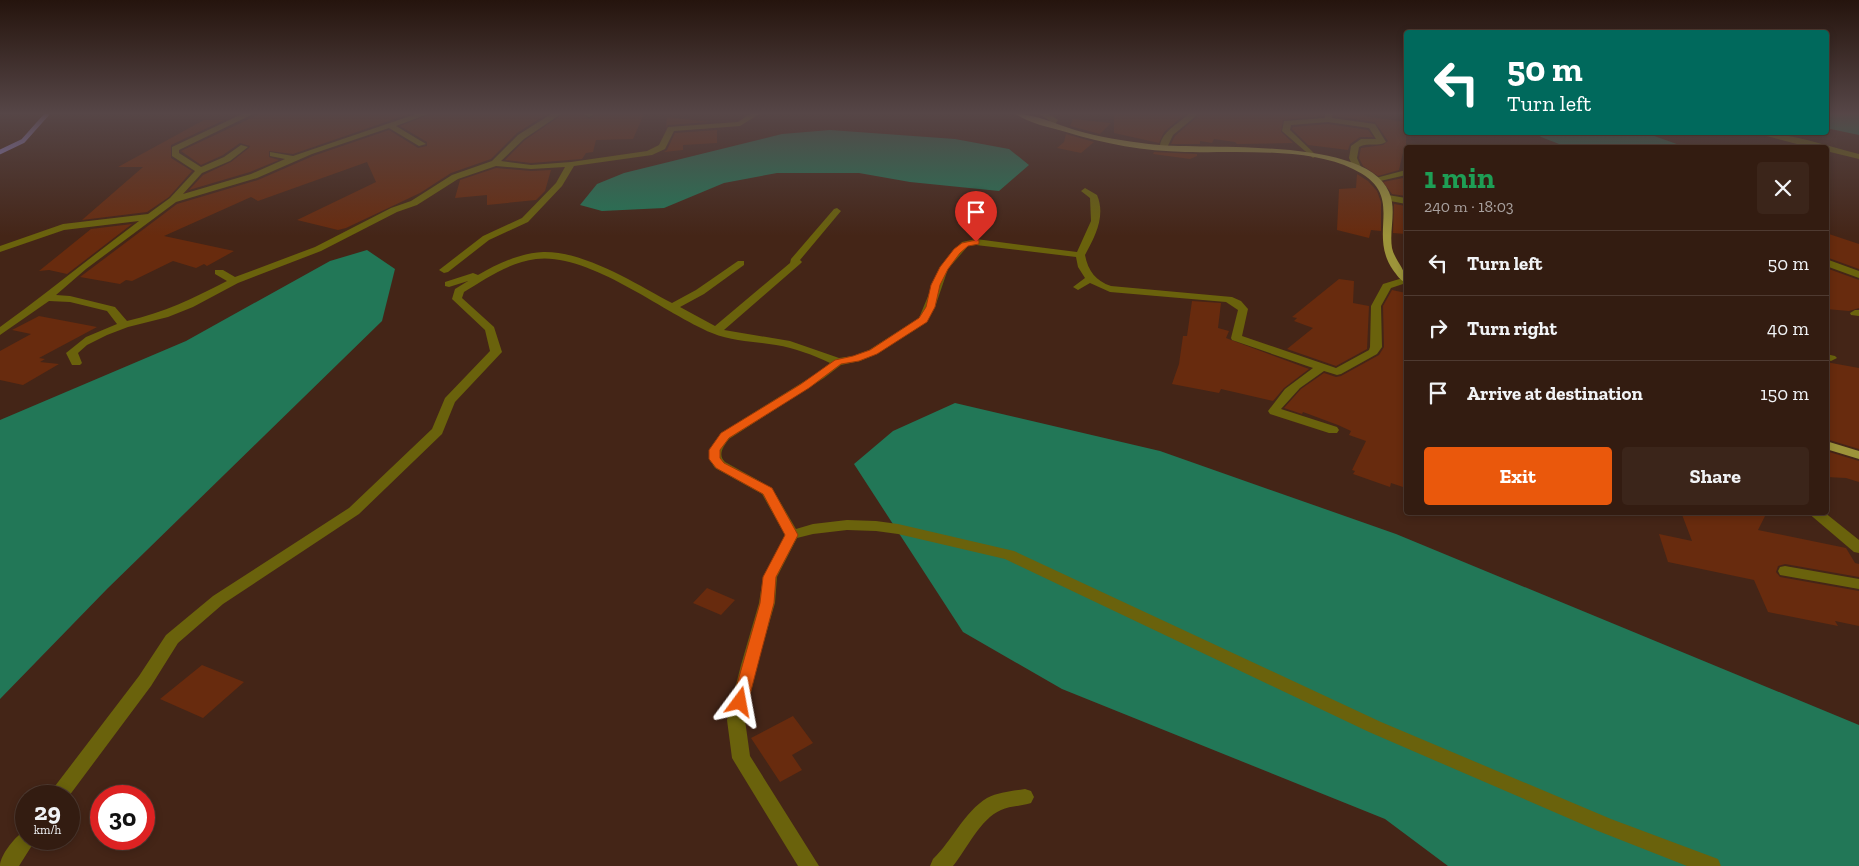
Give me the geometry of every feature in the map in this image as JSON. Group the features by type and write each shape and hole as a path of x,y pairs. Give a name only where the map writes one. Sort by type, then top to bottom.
{"main road":[{"path":"1295,154 1313,156 1357,167 1376,180 1385,189 1388,198 1387,245 1394,265 1404,278"},
{"path":"1829,446 1859,454"}],"street":[{"path":"176,154 198,168 199,172"},
{"path":"0,332 47,298 83,267 152,217 173,200 199,172 233,154"},
{"path":"275,154 294,159"},
{"path":"173,200 254,176 305,154"},
{"path":"495,163 504,154"},
{"path":"584,154 591,158 591,161"},
{"path":"76,363 72,353 76,348 92,338 124,326 164,315 234,281 318,249 394,210 414,203 455,177 495,163 531,167 646,154"},
{"path":"1354,154 1353,158 1357,167"},
{"path":"444,270 486,238 525,220 559,184 571,164"},
{"path":"1376,180 1404,173"},
{"path":"1080,255 1094,230 1097,217 1094,197 1085,191"},
{"path":"1388,198 1404,201"},
{"path":"716,331 797,262 794,261 837,211"},
{"path":"0,249 63,228 152,217"},
{"path":"792,535 767,491 720,465 714,459 715,450 725,436 805,386 838,362 856,359 873,352 923,320 930,307 943,269 965,244 976,242 997,244 1080,255"},
{"path":"66,785 146,681 172,639 218,600 354,511 438,431 449,401 496,352 490,329 457,299 458,291 483,276 534,256 547,255 586,265 716,331 738,337 775,341 815,351 838,362"},
{"path":"1080,255 1090,279 1101,287 1228,300 1237,303 1243,309 1236,338 1337,372 1373,352 1376,347 1376,306 1387,286 1404,281"},
{"path":"672,307 700,292 741,263"},
{"path":"1829,263 1859,275"},
{"path":"219,272 234,281"},
{"path":"449,284 472,276 483,276"},
{"path":"1078,287 1090,279"},
{"path":"47,298 70,299 110,309 124,326"},
{"path":"1323,367 1301,380 1278,402 1274,410 1333,430"},
{"path":"1818,515 1859,548"},
{"path":"809,866 741,758 736,720 749,665 767,603 770,577 792,535 813,529 847,525 898,528 1009,555 1375,727 1605,825 1711,866"},
{"path":"1785,571 1859,584"},
{"path":"940,866 953,854 964,835 994,804 1024,797"},
{"path":"7,866 19,850"}],"green space":[{"path":"699,154 1016,154 1029,165 999,191 910,182 859,173 777,173 724,183 664,208 602,211 580,205 597,184 624,173"},
{"path":"367,250 395,269 382,321 107,589 0,699 0,420 186,341 330,261"},
{"path":"955,403 1160,451 1396,534 1859,725 1859,866 1448,866 1385,819 1062,689 963,632 854,464 893,431"}],"building":[{"path":"141,154 171,154 171,158 192,171 169,197 147,212 82,220 143,167 118,167"},
{"path":"186,154 224,154 223,155 201,165"},
{"path":"241,154 269,154 269,157 279,160 250,172 189,190 203,175 231,162"},
{"path":"318,154 496,154 491,159 451,173 420,193 346,228 338,230 297,220 376,182 367,162 258,201 251,197 164,236 234,251 207,266 204,264 196,268 173,261 132,281 126,280 120,284 80,277 177,204 258,180"},
{"path":"511,154 585,154 582,159 531,163 505,160"},
{"path":"1156,154 1197,154 1190,159"},
{"path":"1360,154 1403,154 1399,170 1378,176 1363,166 1359,158"},
{"path":"496,168 531,171 551,170 545,191 536,200 487,205 487,195 455,198 460,180"},
{"path":"1357,174 1368,181 1377,191 1381,202 1381,231 1371,230 1369,238 1337,230 1339,189 1356,188"},
{"path":"1403,178 1404,196 1392,194 1383,182"},
{"path":"1394,204 1404,206 1404,234 1393,233"},
{"path":"132,224 67,274 49,270 39,271 91,229"},
{"path":"1829,234 1859,244 1859,269 1829,258"},
{"path":"1829,269 1859,280 1859,308 1849,311 1829,309"},
{"path":"1339,279 1354,281 1353,303 1369,306 1367,349 1336,366 1287,349 1313,328 1294,321 1297,318 1292,317"},
{"path":"1392,290 1404,293 1404,487 1391,483 1390,487 1353,474 1355,471 1352,470 1366,441 1349,435 1351,431 1303,412 1302,414 1284,408 1301,389 1324,373 1336,377 1341,376 1379,355 1384,347 1383,306"},
{"path":"1192,301 1221,303 1218,328 1229,331 1226,338 1309,369 1284,388 1273,401 1221,389 1219,393 1172,384 1179,364 1183,336 1187,336"},
{"path":"39,316 97,327 39,358 45,359 40,362 59,364 23,385 0,380 0,351 31,334 12,330"},
{"path":"1829,363 1859,368 1859,449 1829,440"},
{"path":"1829,452 1859,461 1859,482 1846,478 1829,477"},
{"path":"1682,515 1766,515 1758,530 1846,548 1855,563 1859,564 1859,577 1785,564 1778,566 1776,572 1780,577 1859,591 1859,626 1835,621 1838,626 1768,612 1754,580 1668,562 1659,534 1692,541"},
{"path":"707,588 735,600 721,615 693,603"},
{"path":"202,665 244,682 203,718 160,699"},
{"path":"793,716 813,743 792,755 802,770 780,782 751,738"}],"route":[{"path":"740,702 767,603 770,577 792,535 767,491 720,465 714,459 715,450 725,436 805,386 838,362 856,359 873,352 887,345 923,320 930,307 943,269 965,244 976,242"}]}
